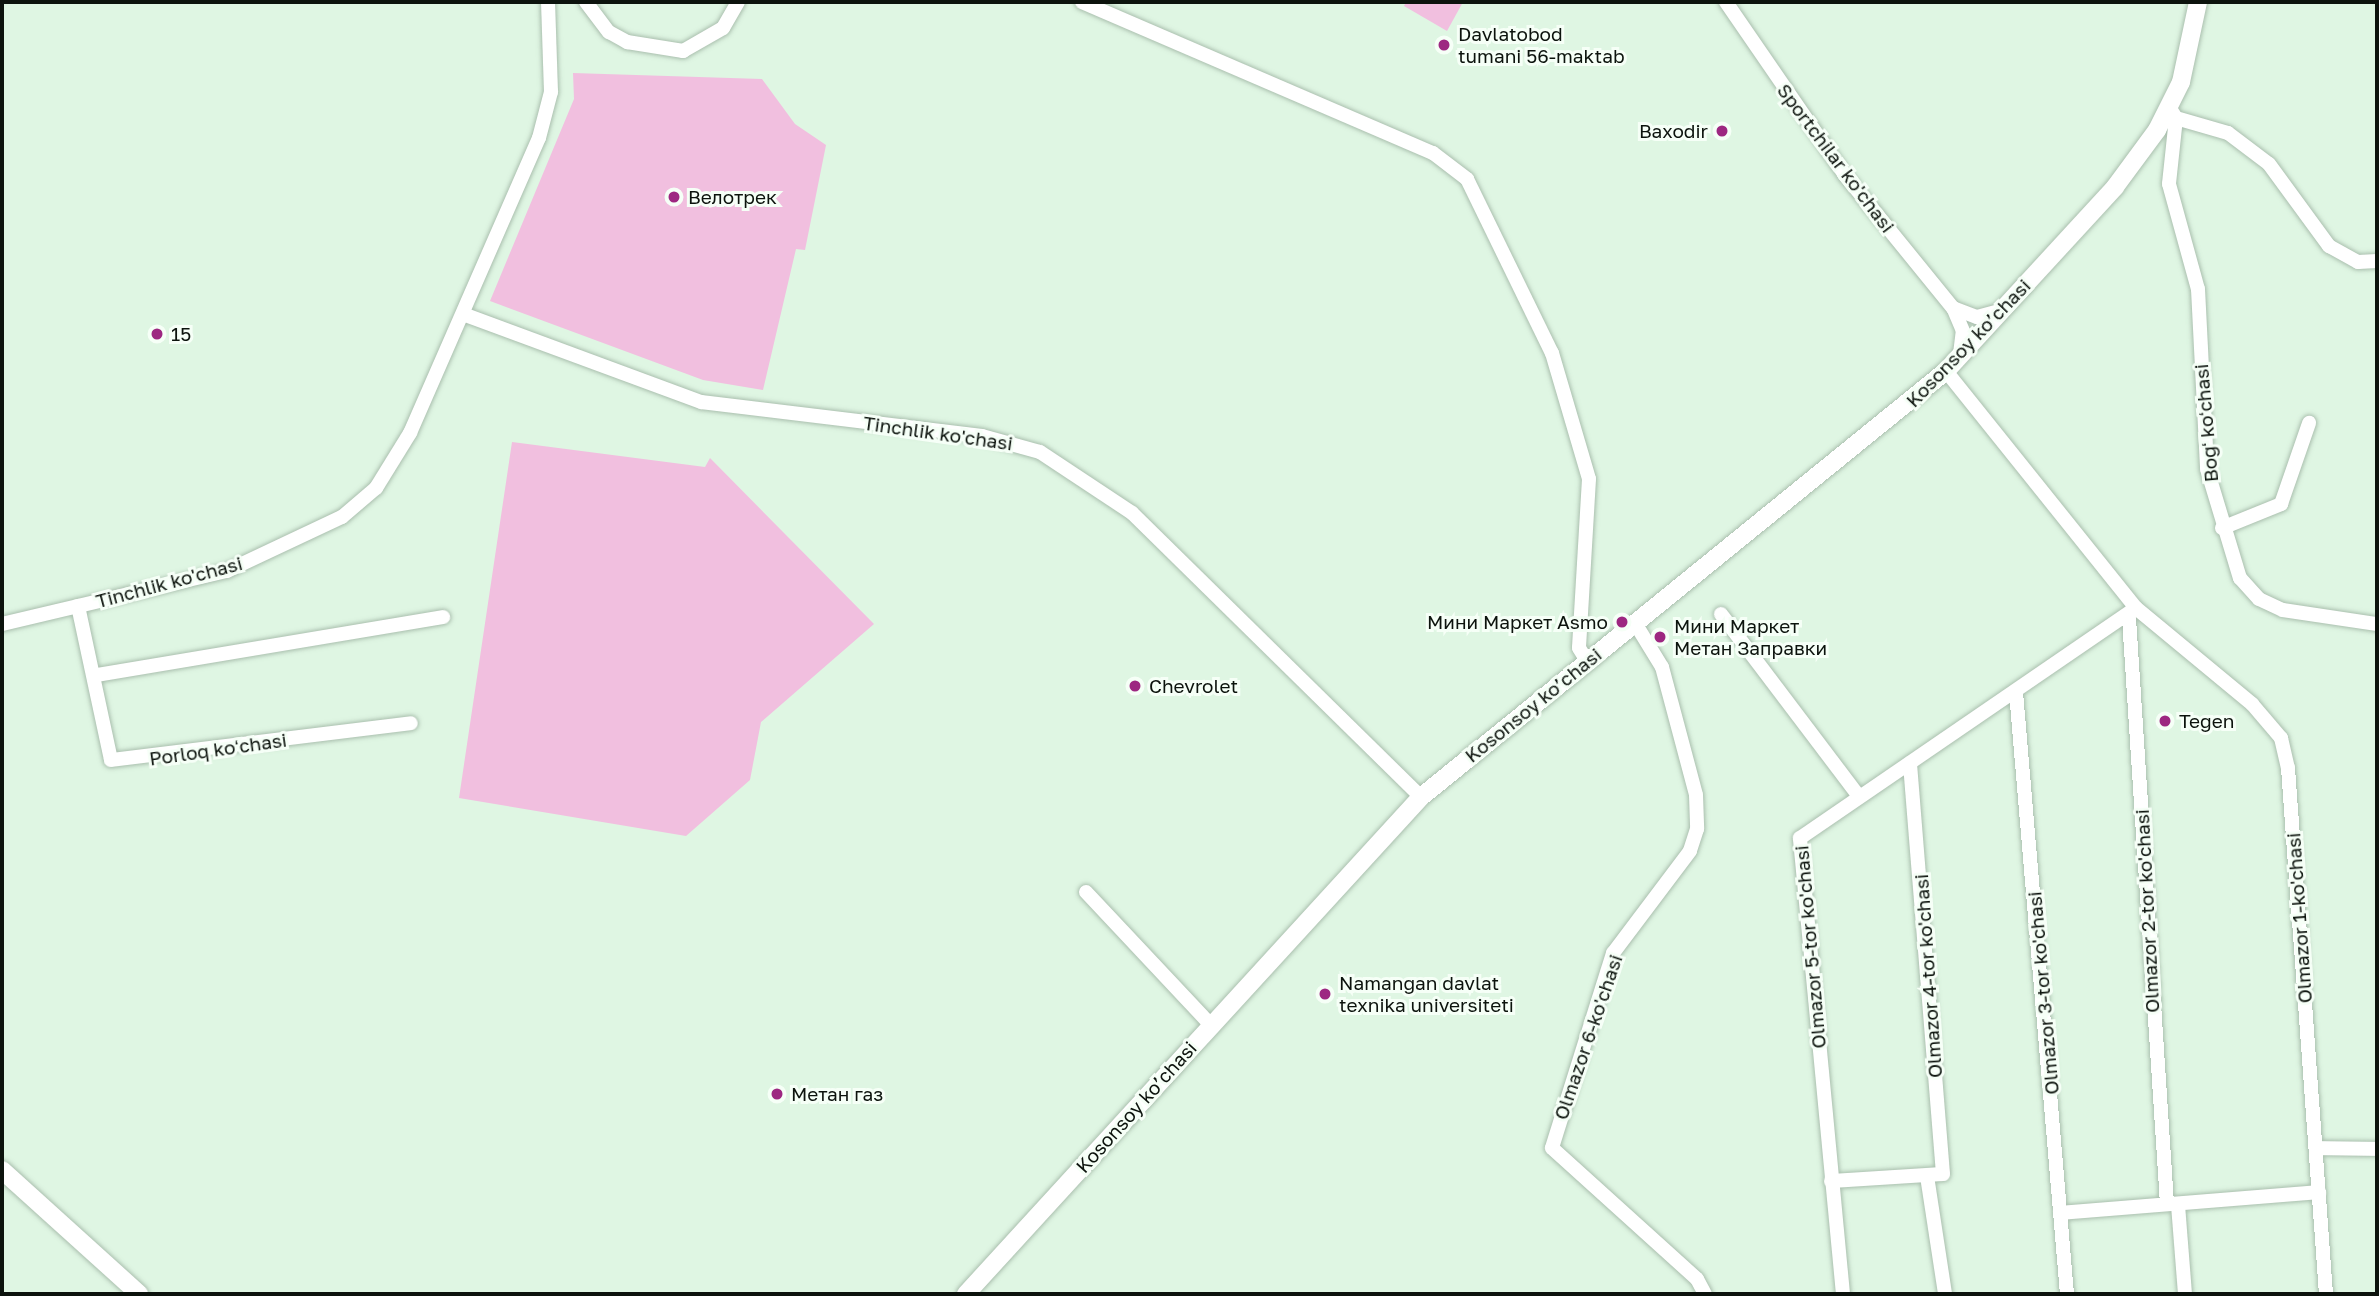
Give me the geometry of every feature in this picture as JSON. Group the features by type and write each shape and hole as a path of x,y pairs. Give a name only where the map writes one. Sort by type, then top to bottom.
{"main road":[{"name":"Kosonsoy ko’chasi","path":"965,1294 1421,797 1946,371 2115,187 2173,113 2198,2"},
{"path":"2,1170 139,1294"}],"street":[{"name":"Tinchlik ko'chasi","path":"2,624 227,571 356,507 392,467 463,314 539,138 551,92 548,2"},
{"path":"586,2 609,32 627,42 683,51 723,28 738,2"},
{"path":"1082,2 1433,153 1467,179 1552,353 1589,479 1580,648 1587,661"},
{"name":"Sportchilar ko'chasi","path":"1726,2 1844,174 1953,308"},
{"path":"2173,113 2228,132 2269,164 2329,246 2358,262 2377,261"},
{"name":"Bogʻ koʻchasi","path":"2173,113 2169,132 2171,200 2198,289 2207,469 2222,528 2240,578 2259,599 2316,617 2377,624"},
{"path":"1953,308 1977,317 2001,310"},
{"path":"1953,308 1963,331 1960,354"},
{"name":"Tinchlik ko'chasi","path":"463,314 701,402 982,436 1040,452 1132,513 1421,797"},
{"name":"Olmazor 1-ko'chasi","path":"1946,371 2132,613 2252,704 2281,738 2326,1294"},
{"path":"2222,528 2281,504 2309,423"},
{"name":"Porloq koʻchasi","path":"78,606 97,675 111,760 411,723"},
{"name":"Olmazor 5-tor ko'chasi","path":"1843,1294 1800,838 1858,795 1910,763 2132,613"},
{"name":"Olmazor 2-tor ko'chasi","path":"2132,613 2173,1204 2185,1294"},
{"path":"1721,614 1858,795"},
{"path":"97,675 443,617"},
{"name":"Olmazor 6-ko'chasi","path":"1635,623 1662,667 1696,795 1697,829 1690,851 1613,953 1552,1148 1697,1279 1705,1294"},
{"name":"Olmazor 3-tor ko'chasi","path":"2016,692 2067,1294"},
{"name":"Olmazor 4-tor ko'chasi","path":"1910,763 1943,1174 1927,1176"},
{"path":"1086,892 1211,1025"},
{"path":"2316,1148 2377,1149"},
{"path":"1831,1181 1927,1176 1945,1294"},
{"path":"2060,1213 2319,1192"}],"shaded area":[{"path":"1406,2 1463,2 1447,31 1404,6"},
{"name":"Велотрек","path":"573,73 762,79 795,124 826,145 805,250 796,249 763,390 703,380 490,301 574,99"},
{"path":"512,442 705,467 710,458 874,624 761,722 750,780 686,836 459,798"}],"place":[{"name":"Davlatobod tumani 56-maktab","path":"1444,45"},
{"name":"Baxodir","path":"1722,131"},
{"name":"Велотрек","path":"674,197"},
{"name":"15","path":"157,334"},
{"name":"Мини Маркет Asmo","path":"1622,622"},
{"name":"Мини Маркет Метан Заправки","path":"1660,637"},
{"name":"Chevrolet","path":"1135,686"},
{"name":"Tegen","path":"2165,721"},
{"name":"Namangan davlat texnika universiteti","path":"1325,994"},
{"name":"Метан газ","path":"777,1094"}]}
